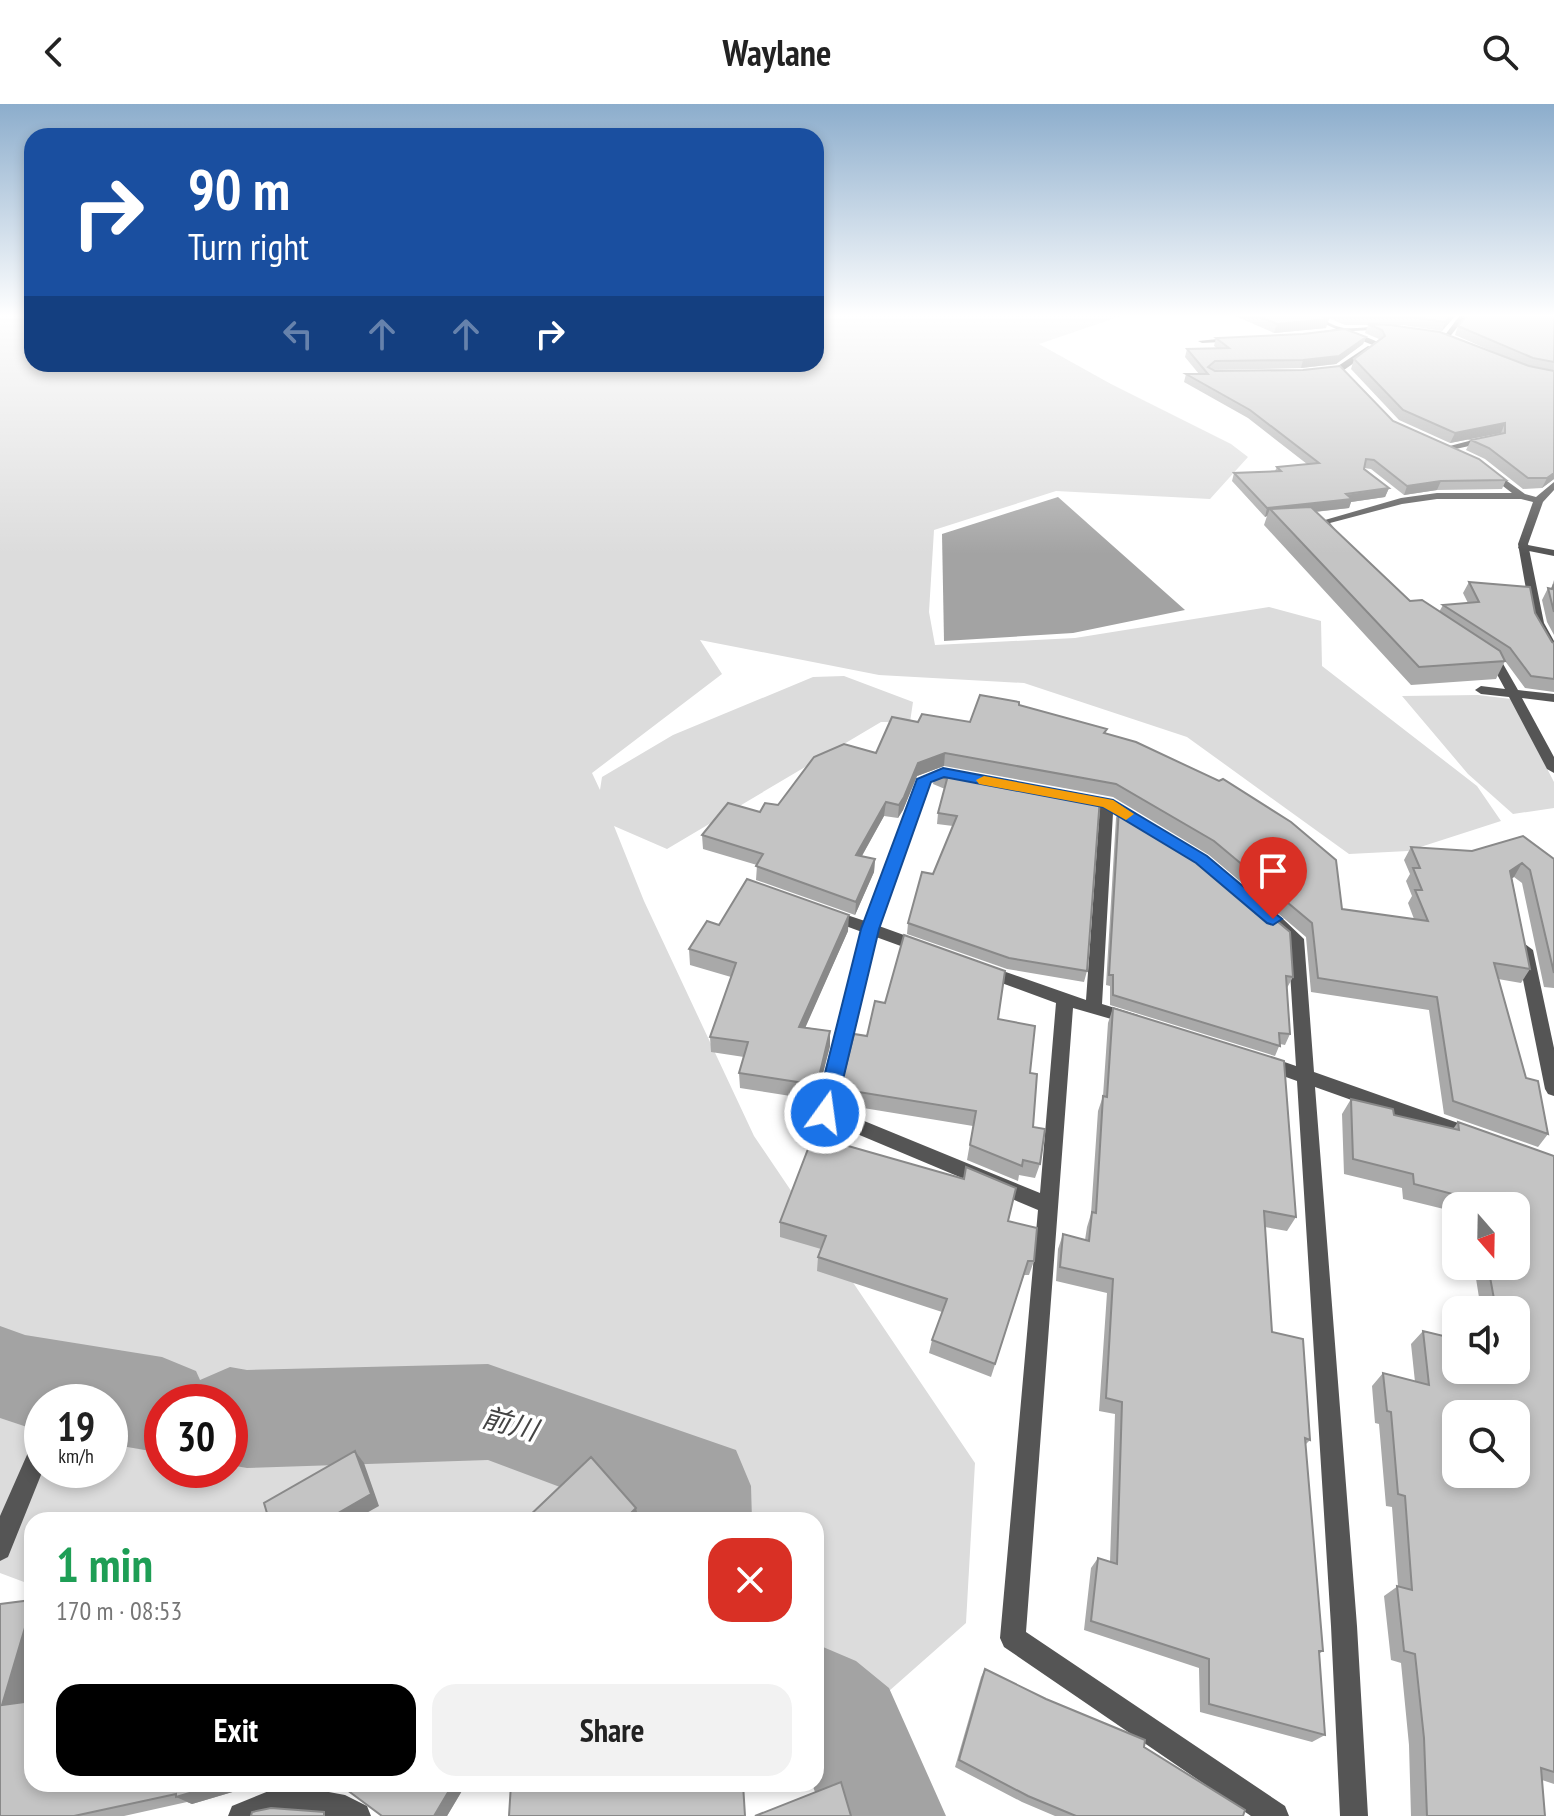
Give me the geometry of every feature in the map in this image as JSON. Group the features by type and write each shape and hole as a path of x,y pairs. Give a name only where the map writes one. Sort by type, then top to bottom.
{"street":[{"path":"1447,448 1497,438"},
{"path":"1434,442 1469,458"},
{"path":"1480,463 1522,496"},
{"path":"1554,485 1538,501 1523,547 1538,623 1554,652"},
{"path":"1390,491 1401,501"},
{"path":"1344,544 1323,522 1401,501 1437,496 1522,496 1538,501"},
{"path":"1523,547 1554,553"},
{"path":"1473,648 1498,665 1554,769"},
{"path":"1481,690 1554,698"},
{"path":"973,778 943,773 925,779 870,929 825,1113 1050,1206"},
{"path":"1062,795 1107,803 1148,827"},
{"path":"1094,1007 1107,803"},
{"path":"812,908 930,951"},
{"path":"1261,909 1296,939 1343,1610 1354,1816"},
{"path":"1521,928 1554,1089"},
{"path":"960,962 1065,1000 1154,1027"},
{"path":"1065,1000 1013,1638 1275,1816"},
{"path":"1245,1056 1495,1144"},
{"path":"0,1549 24,1485"},
{"path":"242,1816 286,1798 345,1809 357,1816"}],"shaded area":[{"path":"0,395 1133,395 1231,444 1248,457 1210,499 1056,491 934,530 929,612 935,645 1075,638 1269,607 1321,621 1322,666 1477,786 1501,821 1408,851 1349,854 1187,737 1024,683 879,675 700,640 722,674 592,773 600,790 602,777 673,735 813,677 844,676 913,702 910,722 881,722 667,849 614,826 644,901 754,1136 975,1463 966,1623 872,1706 824,1733 824,1512 24,1512 24,1582 0,1573"},
{"path":"1058,497 1185,610 1073,633 944,641 942,534"},
{"path":"1478,695 1511,699 1554,782 1554,808 1513,814 1468,774 1402,696"}],"building":[{"path":"1223,395 1368,395 1393,421 1479,459 1506,480 1441,481 1407,486 1374,460 1366,459 1364,469 1389,488 1346,494 1352,499 1267,508 1234,473 1281,471 1277,467 1319,463 1250,410"},
{"path":"1388,395 1554,395 1554,473 1547,478 1528,478 1489,448 1471,440 1505,433 1505,423 1455,433 1403,410"},
{"path":"1311,507 1410,601 1422,600 1500,651 1505,661 1419,667 1270,509"},
{"path":"1469,582 1530,587 1535,613 1554,643 1554,679 1531,676 1510,648 1443,605 1479,602"},
{"path":"1554,584 1554,612 1548,588 1552,589"},
{"path":"980,695 1019,702 1019,705 1107,729 1104,733 1136,742 1219,781 1223,779 1291,822 1336,860 1342,909 1428,921 1415,890 1422,890 1413,868 1420,868 1411,847 1472,851 1523,836 1554,859 1554,973 1530,870 1522,863 1510,871 1530,969 1494,963 1526,1078 1538,1081 1548,1134 1453,1101 1437,997 1318,978 1312,923 1214,841 1116,784 945,753 918,763 899,805 886,802 856,855 875,859 856,902 756,866 763,854 702,835 728,803 760,812 765,803 778,805 814,757 844,744 876,753 892,717 918,722 922,714 970,722"},
{"path":"946,770 1100,798 1087,971 1009,958 908,923 922,872 933,874 957,816 938,813 947,779 935,774"},
{"path":"1119,808 1199,855 1290,932 1293,977 1286,976 1290,1034 1279,1033 1280,1046 1113,995 1113,975 1109,975"},
{"path":"747,879 849,915 799,1027 830,1031 817,1085 739,1073 748,1042 710,1037 736,963 689,949 707,921 719,925"},
{"path":"904,935 1005,971 998,1019 1035,1026 1030,1073 1037,1074 1033,1127 1045,1129 1040,1164 1023,1160 1022,1166 970,1145 976,1111 840,1089 854,1034 867,1036 875,1001 885,1003"},
{"path":"1113,1008 1284,1061 1296,1217 1264,1211 1272,1332 1303,1339 1310,1440 1305,1438 1323,1651 1319,1651 1325,1735 1209,1704 1209,1659 1091,1621 1098,1558 1117,1564 1122,1402 1106,1398 1113,1279 1060,1267 1063,1234 1089,1241 1092,1212 1096,1213 1103,1096 1107,1097"},
{"path":"1351,1099 1393,1109 1394,1115 1459,1130 1458,1122 1554,1156 1554,1772 1541,1768 1545,1816 1427,1816 1424,1738 1415,1654 1404,1651 1397,1586 1412,1590 1405,1496 1398,1494 1391,1412 1387,1411 1383,1373 1429,1385 1423,1331 1442,1336 1442,1384 1530,1384 1530,1296 1493,1296 1491,1280 1530,1280 1530,1192 1445,1192 1414,1184 1413,1174 1353,1159"},
{"path":"813,1136 964,1179 966,1167 1016,1188 1008,1221 1037,1228 1034,1261 1028,1261 995,1364 932,1340 947,1299 818,1257 826,1236 780,1222"},
{"path":"355,1451 371,1494 340,1512 267,1512 264,1503"},
{"path":"591,1457 636,1508 632,1512 533,1512"},
{"path":"24,1601 24,1631 2,1705 24,1702 24,1792 193,1792 74,1816 0,1816 0,1604"},
{"path":"985,1669 1046,1699 1145,1740 1144,1747 1245,1810 1243,1816 1076,1816 1028,1796 959,1760"},
{"path":"841,1782 851,1816 755,1816 816,1792 824,1792 824,1789"},
{"path":"350,1792 448,1792 434,1816 382,1816"},
{"path":"510,1792 744,1792 745,1816 509,1816"},
{"path":"271,1808 324,1812 324,1816 251,1816 252,1812"}],"waterway":[{"name":"前川","path":"0,1372 25,1382 144,1402"},
{"name":"前川","path":"248,1419 488,1412 700,1486 700,1512"},
{"name":"前川","path":"824,1708 848,1729 885,1816"}],"slow traffic":[{"path":"984,780 1107,803 1126,814"}],"route":[{"path":"825,1113 870,929 925,779 943,773 1107,803 1202,860 1273,919"}]}
